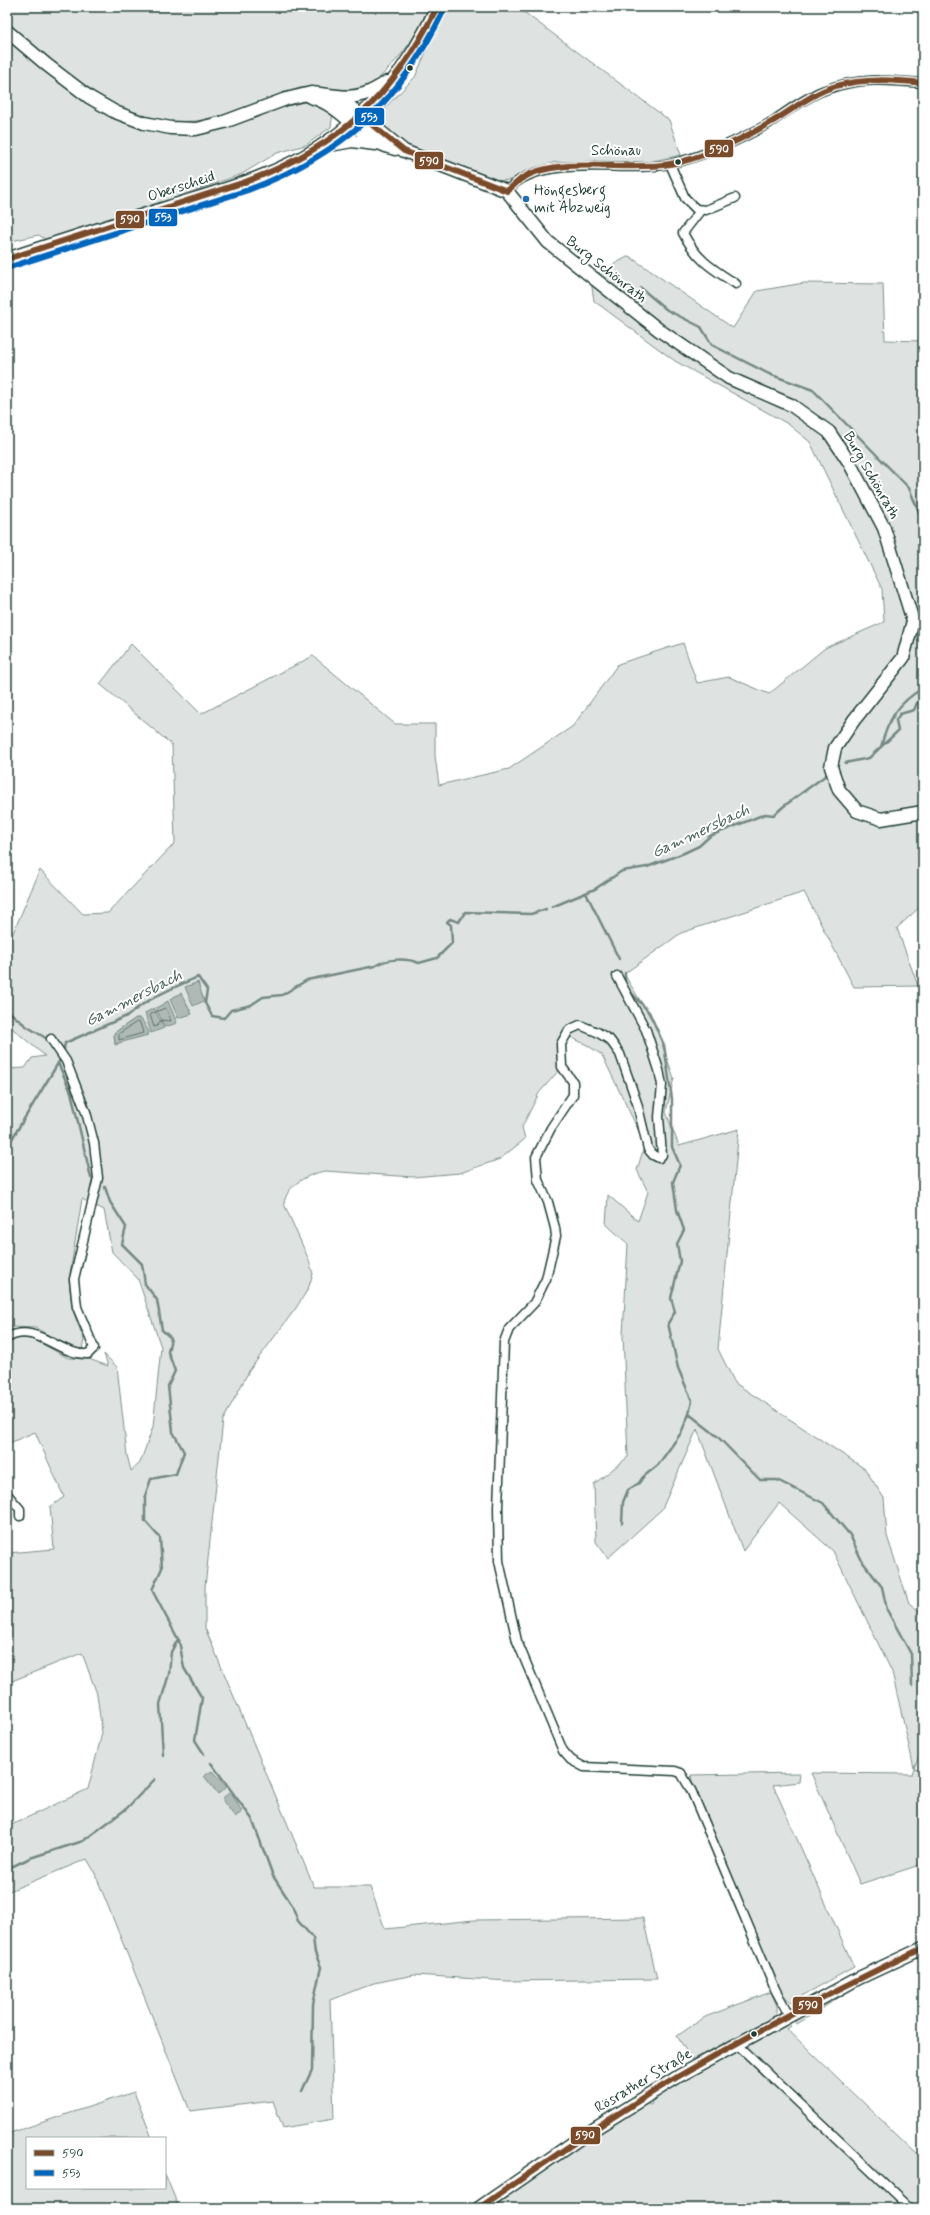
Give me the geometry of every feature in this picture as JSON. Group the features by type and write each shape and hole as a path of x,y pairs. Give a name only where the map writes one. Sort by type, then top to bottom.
{"street":[{"path":"317,148 356,118 398,76 426,32 437,7"},
{"path":"7,31 47,65 89,97 115,112 144,123 171,128 196,128 224,122 286,99 318,93 352,98 363,96 398,76"},
{"name":"Schönau","path":"507,191 511,186 534,173 556,168 578,166 636,168 670,164 735,141 823,90 852,82 886,79 923,83"},
{"path":"305,96 329,104 356,118 404,151"},
{"path":"337,96 372,140 386,147"},
{"path":"317,148 342,141 352,141 404,151 507,191"},
{"name":"Oberscheid","path":"7,258 244,183 317,148"},
{"path":"670,164 685,198 692,207 700,211"},
{"name":"Burg Schönrath","path":"507,191 548,242 659,330 729,378 791,404 829,432 850,462 884,528 913,621 903,658 854,720 835,748 831,767 839,790 858,810 881,819 923,812"},
{"path":"735,198 700,211 683,233 689,244 706,266 736,284"},
{"path":"617,976 646,1030 659,1070 662,1085 659,1117 662,1155 659,1158 653,1155 648,1149 637,1103 620,1054 610,1040 597,1032 580,1026 569,1030 561,1044 562,1067 573,1082 573,1095 551,1128 536,1156 538,1180 553,1218 556,1236 542,1290 534,1303 509,1329 504,1342 497,1544 501,1575 517,1641 563,1751 571,1760 584,1767 598,1769 675,1771 681,1773 691,1790 775,1989 789,2016"},
{"path":"7,1338 12,1335 29,1333 69,1352 88,1354 94,1348 77,1307 74,1279 98,1178 94,1143 86,1112 66,1061 51,1039"},
{"path":"7,1494 20,1509 20,1516"},
{"name":"Rösrather Straße","path":"479,2208 613,2116 737,2044 831,1993 923,1948"},
{"path":"737,2044 910,2208"}],"shaded area":[{"path":"7,7 428,7 417,31 402,53 385,72 365,90 300,88 224,115 197,121 170,122 120,109 57,68 7,27"},
{"path":"446,7 517,7 669,120 681,155 644,163 555,162 532,170 512,180 497,181 419,154 385,131 379,122 379,114 415,77"},
{"path":"7,36 76,95 104,113 137,127 173,134 302,102 318,104 333,113 331,127 306,145 277,153 242,174 49,242 39,235 7,242"},
{"path":"629,256 733,328 757,291 804,283 883,284 885,340 923,341 923,904 897,928 918,986 854,987 804,892 681,933 624,974 655,1025 674,1078 666,1112 679,1146 739,1129 718,1349 735,1383 865,1469 884,1498 887,1536 909,1603 923,1614 923,1747 914,1768 892,1672 833,1551 779,1503 743,1551 697,1429 662,1509 608,1558 596,1542 594,1484 628,1457 623,1335 628,1244 606,1224 608,1195 638,1221 648,1192 637,1170 645,1144 602,1055 587,1045 566,1035 562,1067 539,1093 522,1127 525,1139 500,1159 460,1173 413,1177 325,1171 318,1172 305,1178 293,1186 289,1191 284,1204 309,1260 313,1274 308,1289 296,1308 249,1371 223,1420 205,1587 205,1628 314,1887 370,1887 385,1929 474,1920 643,1918 657,1979 508,1981 414,1975 374,1983 330,2000 334,2119 283,2128 273,2101 190,2111 94,1871 87,1859 7,1892 7,1827 88,1789 102,1733 97,1694 82,1653 7,1683 7,1553 54,1549 50,1507 64,1497 35,1432 7,1444 7,1345 16,1338 33,1339 68,1358 89,1359 108,1366 104,1354 117,1367 127,1455 131,1471 140,1463 153,1427 161,1347 138,1279 112,1252 104,1210 82,1199 69,1280 72,1308 84,1340 82,1349 71,1348 36,1328 12,1327 7,1332 7,1069 25,1068 32,1058 45,1056 7,1024 7,947 40,870 83,914 108,913 175,843 172,745 100,684 131,644 201,714 313,656 395,724 435,724 435,756 439,785 509,769 573,726 618,664 683,643 697,683 729,677 769,694 825,648 884,622 882,589 810,442 788,424 675,361 594,301 591,281 596,274","holes":["136,1018 141,1018 117,1045 115,1045 114,1033"]},
{"path":"914,1768 923,1770 923,1864 860,1884 811,1773 912,1774"},
{"path":"800,1773 799,1782 773,1785 854,1967 791,2002 782,1994 694,1790 691,1775"},
{"path":"862,1983 797,2024 793,2018"},
{"path":"771,1992 777,2006 777,2015 692,2060 677,2036 705,2017"},
{"path":"786,2021 791,2026 787,2029 923,2160 923,2208 913,2208 743,2046"},
{"path":"736,2051 744,2054 907,2208 487,2208 589,2137 593,2140 596,2138 594,2133 644,2102 650,2105 652,2104 650,2098"},
{"path":"134,2092 152,2137 26,2137 26,2189 166,2189 166,2176 179,2208 7,2208 7,2134"}],"water":[{"path":"198,982 204,1001 193,1006 185,987"},
{"path":"181,993 192,1014 178,1018 170,999"},
{"path":"168,1001 177,1023 165,1027 156,1008"},
{"path":"154,1008 164,1028 151,1033 145,1013"},
{"path":"136,1018 142,1020 149,1032 148,1035 115,1044 114,1033"},
{"path":"212,1771 227,1787 218,1794 204,1776"},
{"path":"229,1793 233,1795 242,1812 235,1817 223,1801 224,1797"}],"waterway":[{"path":"641,288 667,310 701,327 712,345 769,374 813,390 909,488 923,522"},
{"path":"881,747 887,728 895,713 907,700 923,688"},
{"name":"Gammersbach","path":"845,763 869,758 898,731 896,720 900,714 914,710 917,703 923,703"},
{"name":"Gammersbach","path":"552,907 595,889 622,871 647,867 699,846 710,836 765,814 774,815 829,773"},
{"path":"586,893 619,959"},
{"name":"Gammersbach","path":"63,1055 65,1043 129,1015 153,998 198,977 207,990 205,1003 212,1016 224,1018 231,1010 251,1005 263,997 282,995 307,980 375,966 385,961 403,960 419,963 437,958 452,943 451,925 447,922 450,919 459,922 465,912 531,914 546,909"},
{"path":"625,973 625,984"},
{"path":"627,988 649,1012 664,1045 672,1099 672,1147 680,1165 673,1182 677,1210 684,1230 677,1244 680,1261 671,1298 675,1312 668,1323 678,1368 692,1401 689,1414 717,1436 760,1480 777,1480 823,1503 850,1535 862,1561 882,1587 887,1610 911,1654 912,1685"},
{"path":"7,1010 26,1026 49,1040"},
{"name":"Gammersbach","path":"7,1147 60,1060"},
{"path":"58,1063 71,1092 91,1178"},
{"path":"105,1187 110,1202 126,1227 122,1244 142,1264 145,1284 157,1300 162,1330 171,1338 168,1352 175,1371 168,1386 173,1432 184,1452 176,1474 151,1479 145,1496 145,1521 160,1538 162,1568 152,1590 178,1639 171,1652 169,1674 160,1704 163,1755"},
{"path":"622,1523 623,1502 628,1490 639,1483 643,1477 658,1465 681,1433 689,1414"},
{"path":"179,1640 184,1668 202,1698 195,1740 204,1754"},
{"path":"211,1763 252,1819 273,1876 292,1905 298,1921 313,1938 315,1953 321,1967 313,2004 312,2070 302,2091"},
{"path":"7,1869 30,1858 83,1841 126,1809 155,1779"}],"transit line":[{"name":"590","path":"7,259 245,182 308,153 335,135 360,115 382,93 402,67 420,39 437,7"},
{"name":"553","path":"10,267 248,190 282,176 312,160 340,142 365,121 387,98 408,72 427,43 444,10"},
{"name":"590","path":"507,191 521,179 536,172 553,168 573,166 653,166 670,164 695,158 745,137 818,93 847,83 868,81 923,83"},
{"name":"590","path":"360,115 404,151 507,191"},
{"name":"590","path":"479,2208 553,2157 679,2076 800,2009 923,1948"}],"place":[{"name":"Höngesberg mit Abzweig","path":"526,199"}]}
